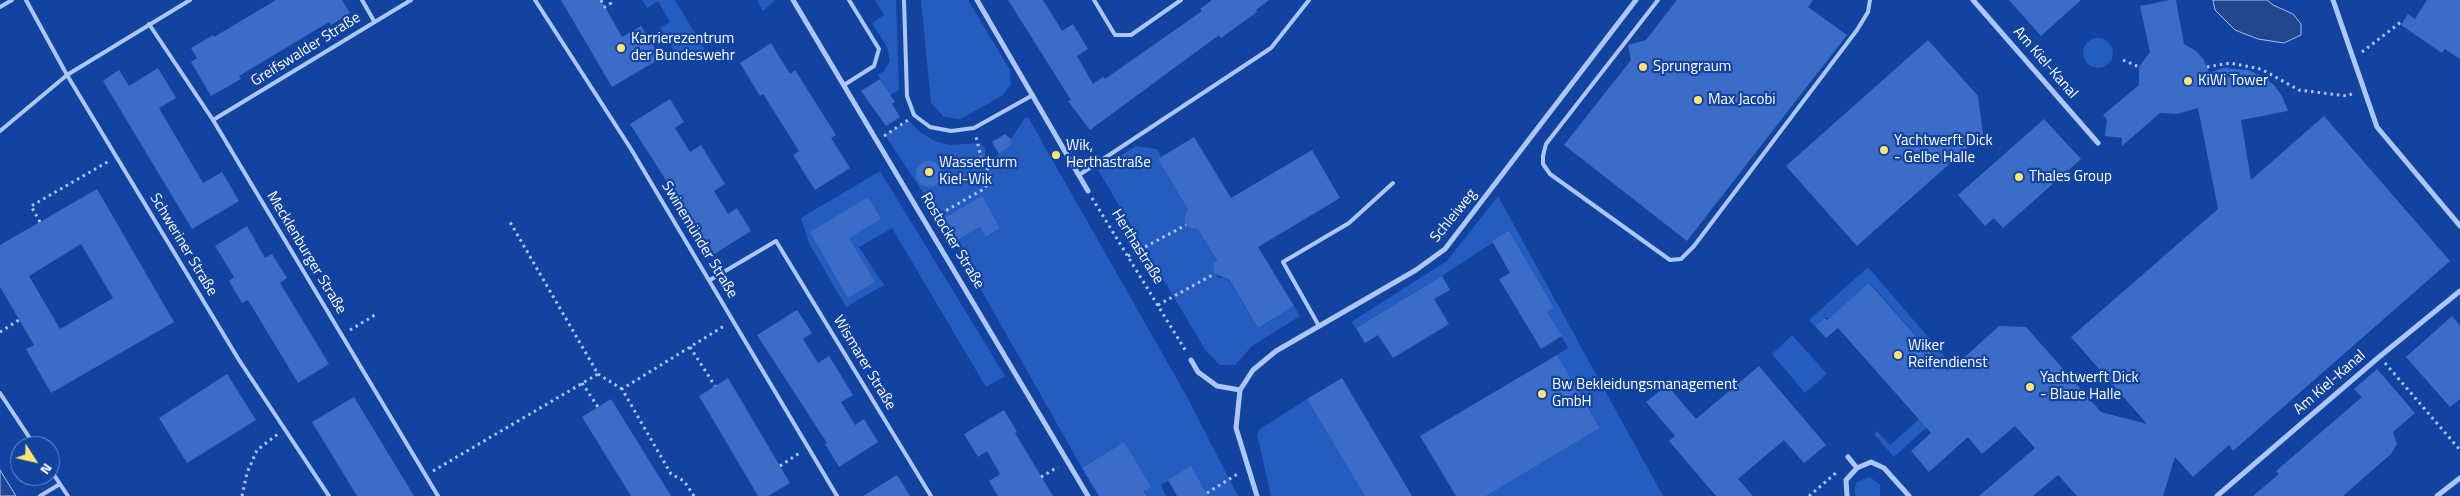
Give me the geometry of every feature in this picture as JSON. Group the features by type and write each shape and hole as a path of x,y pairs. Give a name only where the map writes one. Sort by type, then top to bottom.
{"street":[{"name":"Rostocker Straße","path":"793,0 1088,496"},
{"path":"977,0 1088,191"},
{"name":"Schleiweg","path":"1240,390 1258,366 1276,352 1416,270 1446,249 1636,0"},
{"name":"Am Kiel-Kanal","path":"1973,0 2098,143"},
{"path":"2333,0 2377,127 2460,226"},
{"name":"Am Kiel-Kanal","path":"2217,496 2379,357 2460,291"},
{"path":"1191,360 1198,372 1217,386 1240,390 1236,428 1258,496"},
{"path":"1850,459 1857,468"},
{"path":"1847,496 1846,480 1857,468 1871,462 1884,468 1909,496"},
{"path":"2437,496 2460,478"}],"lane":[{"path":"0,8 12,0"},
{"name":"Schweriner Straße","path":"26,0 67,75 238,360 328,496"},
{"path":"0,130 67,75 190,0"},
{"path":"362,0 374,22"},
{"name":"Greifswalder Straße","path":"213,120 411,0"},
{"name":"Swinemünder Straße","path":"535,0 631,149 837,496"},
{"path":"844,85 874,66 879,49 849,0"},
{"path":"904,0 907,96 914,115 930,128 951,131 974,128 1033,94"},
{"path":"1094,0 1115,34 1131,35 1181,0"},
{"path":"1079,175 1271,48 1309,0"},
{"path":"1658,0 1546,144 1543,164 1550,174 1670,260 1681,259 1694,246 1857,30 1868,12 1870,0"},
{"name":"Mecklenburger Straße","path":"149,24 213,120 438,496"},
{"path":"1319,326 1283,262 1350,223 1393,183"},
{"name":"Wismarer Straße","path":"710,280 776,241 931,496"},
{"path":"0,394 28,436"},
{"path":"60,484 68,496"},
{"path":"40,496 57,486"}],"path":[{"path":"601,0 605,7 611,3 610,0"},
{"path":"2353,58 2401,22"},
{"path":"2123,60 2139,66"},
{"path":"2207,67 2230,63 2261,69 2299,90 2347,96 2364,89"},
{"path":"877,140 914,115"},
{"path":"926,223 982,190 989,183 991,177 981,157 974,128"},
{"path":"40,222 31,206 116,156"},
{"name":"Herthastraße","path":"1088,191 1191,360"},
{"path":"510,222 598,374 622,389 671,474 684,481 694,496"},
{"path":"1128,256 1186,225"},
{"path":"1158,305 1214,274"},
{"path":"342,335 375,315"},
{"path":"0,332 19,320"},
{"path":"622,389 734,320"},
{"path":"690,346 715,386"},
{"path":"2379,357 2460,450"},
{"path":"426,475 598,374"},
{"path":"582,383 598,407"},
{"path":"242,496 247,473 257,450 285,430"},
{"path":"780,466 808,448"},
{"path":"1809,496 1850,459"},
{"path":"1041,477 1068,462"},
{"path":"1207,493 1248,467"}],"shaded area":[{"path":"642,0 675,0 706,52 689,61 678,57 660,28 670,22 658,1 647,8"},
{"path":"757,0 775,0 763,11"},
{"path":"875,0 896,0 899,90 890,95 878,75 884,71 890,61 887,47 872,23 884,15"},
{"path":"921,0 968,0 1010,70 1011,85 1002,96 960,119 944,117 931,103"},
{"path":"2213,0 2267,0 2273,5 2293,14 2301,24 2301,35 2284,43 2258,39 2235,30 2215,10"},
{"path":"2098,38 2109,42 2113,53 2109,64 2098,68 2087,64 2083,53 2087,42"},
{"path":"1028,117 1187,397 1238,496 1208,496 1191,467 1161,485 1166,496 1147,496 1124,442 1082,468 954,242 980,227 986,237 1000,228 982,197 941,220 885,135 908,120 921,133 935,141 949,145 980,143 985,149 985,156 992,159 1011,145 1011,139 1024,119"},
{"path":"1136,146 1157,149 1161,157 1158,159 1189,212 1184,219 1186,225 1190,228 1198,227 1217,260 1213,264 1214,274 1219,278 1227,277 1258,328 1294,306 1300,316 1252,346 1235,365 1220,365 1206,351 1098,170"},
{"path":"880,171 1005,376 986,387 892,228 859,247 884,285 846,307 809,243 801,218"},
{"path":"1498,196 1663,496 1486,496 1600,428 1557,355 1568,348 1547,312 1554,308 1509,232 1442,276 1356,328 1351,322 1447,261"},
{"path":"1868,267 1971,387 1894,457 1874,434 1877,431 1890,445 1959,384 1870,283 1829,318 1825,318 1815,326 1809,320"},
{"path":"1792,335 1827,374 1805,393 1772,354"},
{"path":"1307,399 1365,496 1271,496 1257,434 1260,429"},
{"path":"0,470 16,496 0,496"},
{"path":"1870,477 1880,485 1880,496 1856,496 1854,490 1857,482"}],"building":[{"path":"276,0 342,0 350,13 331,25 329,22 239,76 241,79 211,96 191,62 197,58 191,48 213,35 214,37"},
{"name":"Karrierezentrum der Bundeswehr","path":"561,0 601,0 622,37 641,26 661,58 612,87"},
{"path":"1008,0 1043,0 1062,31 1073,24 1088,49 1077,56 1093,84 1103,77 1105,79 1202,11 1200,9 1212,0 1269,0 1256,10 1257,12 1221,38 1219,35 1090,130 1068,101 1071,100"},
{"name":"Max Jacobi","path":"1677,0 1813,0 1808,7 1847,35 1687,241 1564,145 1631,60 1628,45 1646,40"},
{"path":"2009,0 2081,0 2041,36"},
{"path":"2176,0 2184,44 2196,51 2204,60 2209,73 2223,68 2248,70 2262,76 2274,85 2282,96 2288,111 2241,120 2251,180 2324,116 2450,261 2233,451 2229,445 2193,477 2175,457 2163,496 2077,496 2058,475 2033,496 1979,496 2035,448 2015,426 1982,454 1968,437 1929,472 1911,451 1931,433 1838,328 1826,338 1815,326 1825,318 1827,320 1869,283 1948,372 1999,326 2026,327 2101,412 2147,424 2071,337 2218,209 2198,108 2177,114 2160,113 2122,146 2122,138 2105,136 2107,120 2103,115 2139,85 2139,67 2150,52 2140,6"},
{"path":"2427,0 2460,0 2460,59 2445,49 2442,53 2401,25 2408,14 2415,19"},
{"name":"Yachtwerft Dick - Gelbe Halle","path":"1928,40 1978,96 1983,134 1857,246 1786,166"},
{"path":"771,43 790,74 795,70 836,135 831,138 850,168 815,190 793,155 799,151 763,94 760,96 740,63"},
{"path":"158,68 176,98 159,108 203,183 222,172 239,201 192,229 103,81 119,70 129,86"},
{"path":"880,79 895,102 892,104 900,117 886,126 861,91"},
{"path":"670,99 684,122 675,128 690,152 701,145 725,184 714,191 728,214 737,208 751,231 711,256 699,232 630,124"},
{"name":"Thales Group","path":"2044,119 2081,159 2003,228 1994,218 1985,226 1958,195"},
{"path":"1005,134 1011,139 1011,145 999,154 992,142"},
{"path":"1194,137 1231,198 1312,150 1340,198 1258,247 1294,306 1258,328 1229,279 1214,274 1213,264 1217,260 1198,229 1190,228 1186,225 1184,219 1188,210 1158,159"},
{"name":"Wasserturm Kiel-Wik","path":"929,161 938,165 942,174 938,183 929,187 920,183 916,174 920,165"},
{"path":"97,189 174,322 51,393 26,349 34,345 0,287 0,245","holes":["81,244 113,298 60,329 29,276"]},
{"path":"982,196 1000,228 986,237 980,227 954,242 941,220"},
{"path":"868,197 881,219 849,238 875,282 848,298 810,232"},
{"path":"247,226 265,258 272,254 287,278 280,283 329,364 298,383 248,300 242,303 229,281 234,277 215,246"},
{"path":"1509,231 1554,308 1547,312 1562,336 1541,349 1499,279 1510,273 1492,241"},
{"path":"1442,276 1450,290 1434,299 1449,324 1393,358 1378,335 1365,343 1356,328"},
{"path":"797,310 812,333 803,339 818,363 829,356 853,395 841,402 855,425 864,419 878,442 839,467 825,444 827,443 757,335"},
{"path":"2452,316 2460,326 2460,399 2450,407 2406,357"},
{"path":"1557,355 1600,428 1486,496 1456,496 1420,436"},
{"path":"1759,366 1826,445 1804,463 1784,440 1738,479 1753,496 1716,496 1669,441 1675,436 1646,402 1667,385 1696,419"},
{"path":"2377,369 2415,413 2393,432 2397,444 2391,454 2343,496 2253,496 2279,474 2276,471 2362,397 2354,389"},
{"path":"227,374 256,420 187,463 159,418"},
{"path":"728,378 790,483 768,496 758,496 699,396"},
{"path":"1342,378 1412,496 1365,496 1307,399"},
{"path":"354,397 414,496 357,496 312,422"},
{"path":"611,399 671,496 631,496 582,417"},
{"path":"1004,410 1017,432 1015,433 1053,496 998,496 989,481 1000,474 987,451 978,457 964,434"},
{"path":"1124,442 1151,487 1144,491 1147,496 1099,496 1082,468"},
{"path":"1191,466 1208,496 1177,496 1168,480"},
{"path":"897,475 910,496 863,496"}],"place":[{"name":"Karrierezentrum der Bundeswehr","path":"621,48"},
{"name":"Sprungraum","path":"1643,67"},
{"name":"KiWi Tower","path":"2188,81"},
{"name":"Max Jacobi","path":"1698,100"},
{"name":"Yachtwerft Dick - Gelbe Halle","path":"1884,150"},
{"name":"Wik, Herthastraße","path":"1056,155"},
{"name":"Wasserturm Kiel-Wik","path":"929,172"},
{"name":"Thales Group","path":"2019,177"},
{"name":"Wiker Reifendienst","path":"1898,355"},
{"name":"Yachtwerft Dick - Blaue Halle","path":"2030,387"},
{"name":"Bw Bekleidungsmanagement GmbH","path":"1542,394"}]}
